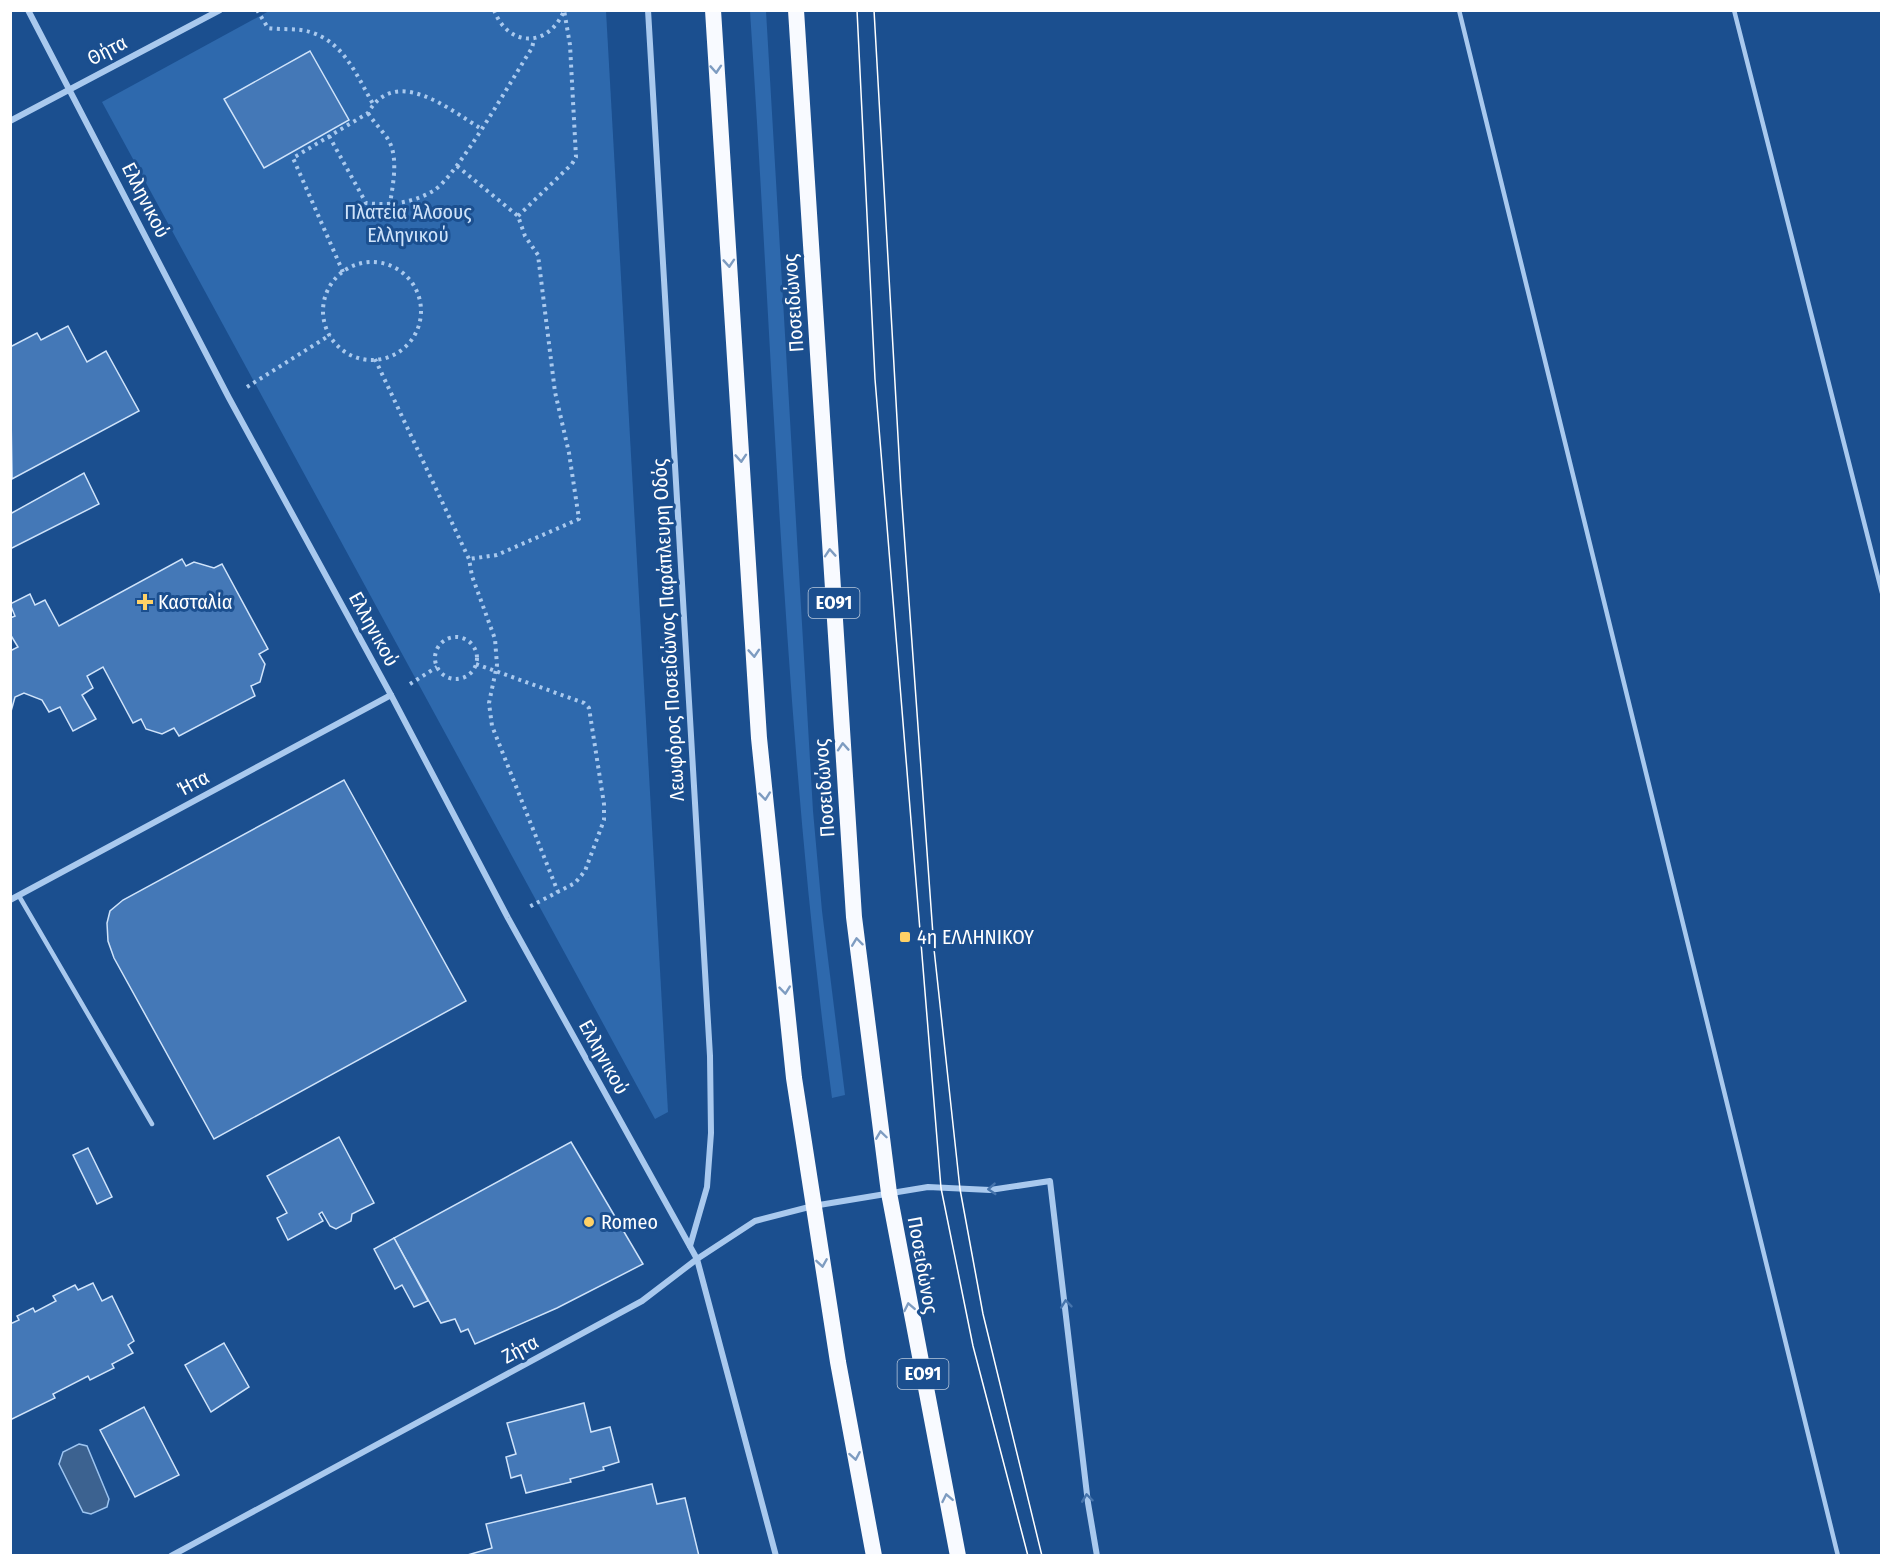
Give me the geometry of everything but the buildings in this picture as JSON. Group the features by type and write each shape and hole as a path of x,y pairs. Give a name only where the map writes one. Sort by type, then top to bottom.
{"highway":[{"path":"713,10 759,738 794,1078 840,1373 874,1556"},
{"name":"Ποσειδώνος","path":"796,10 854,917 889,1193 958,1556"}],"street":[{"name":"Ελληνικού","path":"28,10 229,398 391,695 508,918 697,1259"},
{"name":"Θήτα","path":"10,121 220,10"},
{"name":"Λεωφόρος Ποσειδώνος Παράπλευρη Οδός","path":"648,10 710,1056 711,1133 707,1187 690,1246"},
{"name":"Ήτα","path":"10,900 391,695"},
{"path":"889,1193 928,1187 990,1190 1050,1181 1088,1503 1097,1556"},
{"name":"Ζήτα","path":"171,1556 642,1301 697,1259 755,1221 813,1206 889,1193"},
{"path":"697,1259 776,1556"}],"lane":[{"path":"1460,10 1838,1556"},
{"path":"1734,10 1881,593"},
{"path":"19,896 152,1124"}],"path":[{"path":"257,10 268,28 309,32 329,40 345,54 373,104"},
{"path":"494,10 499,22 508,32 520,38 534,39 547,34 558,25 564,11"},
{"path":"518,216 573,164 576,157 570,45 564,11"},
{"path":"330,136 366,203 390,204 412,201 435,190 457,166 532,48 534,39"},
{"path":"343,272 293,158 368,113 373,104 393,93 409,90 428,97 480,128"},
{"path":"368,113 387,136 393,152 394,168 390,204"},
{"path":"457,166 518,216 525,236 538,255 555,392 569,453 579,519 498,555 470,559"},
{"path":"373,262 389,265 408,279 420,300 421,316 417,332 408,345 395,355 363,359 348,354 335,344 323,314 325,298 332,284 343,272 357,264 373,262"},
{"path":"229,398 330,335"},
{"path":"375,359 470,559 472,576 495,639 496,672 489,703 492,726 558,892"},
{"path":"460,637 469,641 476,649 476,664 467,676 457,679 447,677 437,667 435,651 441,643 450,638 460,637"},
{"path":"476,664 584,703 590,708 604,804 604,820 585,871 575,883 508,918"},
{"path":"391,695 437,667"}],"green space":[{"name":"Πλατεία Άλσους Ελληνικού","path":"269,11 606,11 668,1112 655,1119 102,102"},
{"path":"750,11 766,11 813,811 822,911 845,1095 832,1098 802,827 791,691"}],"shaded area":[{"path":"79,1444 87,1446 109,1499 107,1507 91,1514 83,1512 59,1464 63,1452"}],"tram line":[{"path":"857,10 875,379 941,1188 973,1346 1028,1556"},
{"path":"874,10 901,490 934,949 960,1189 983,1314 1042,1556"}],"place":[{"name":"Κασταλία","path":"145,602"},
{"name":"4η ΕΛΛΗΝΙΚΟΥ","path":"905,937"},
{"name":"Romeo","path":"589,1222"}]}
